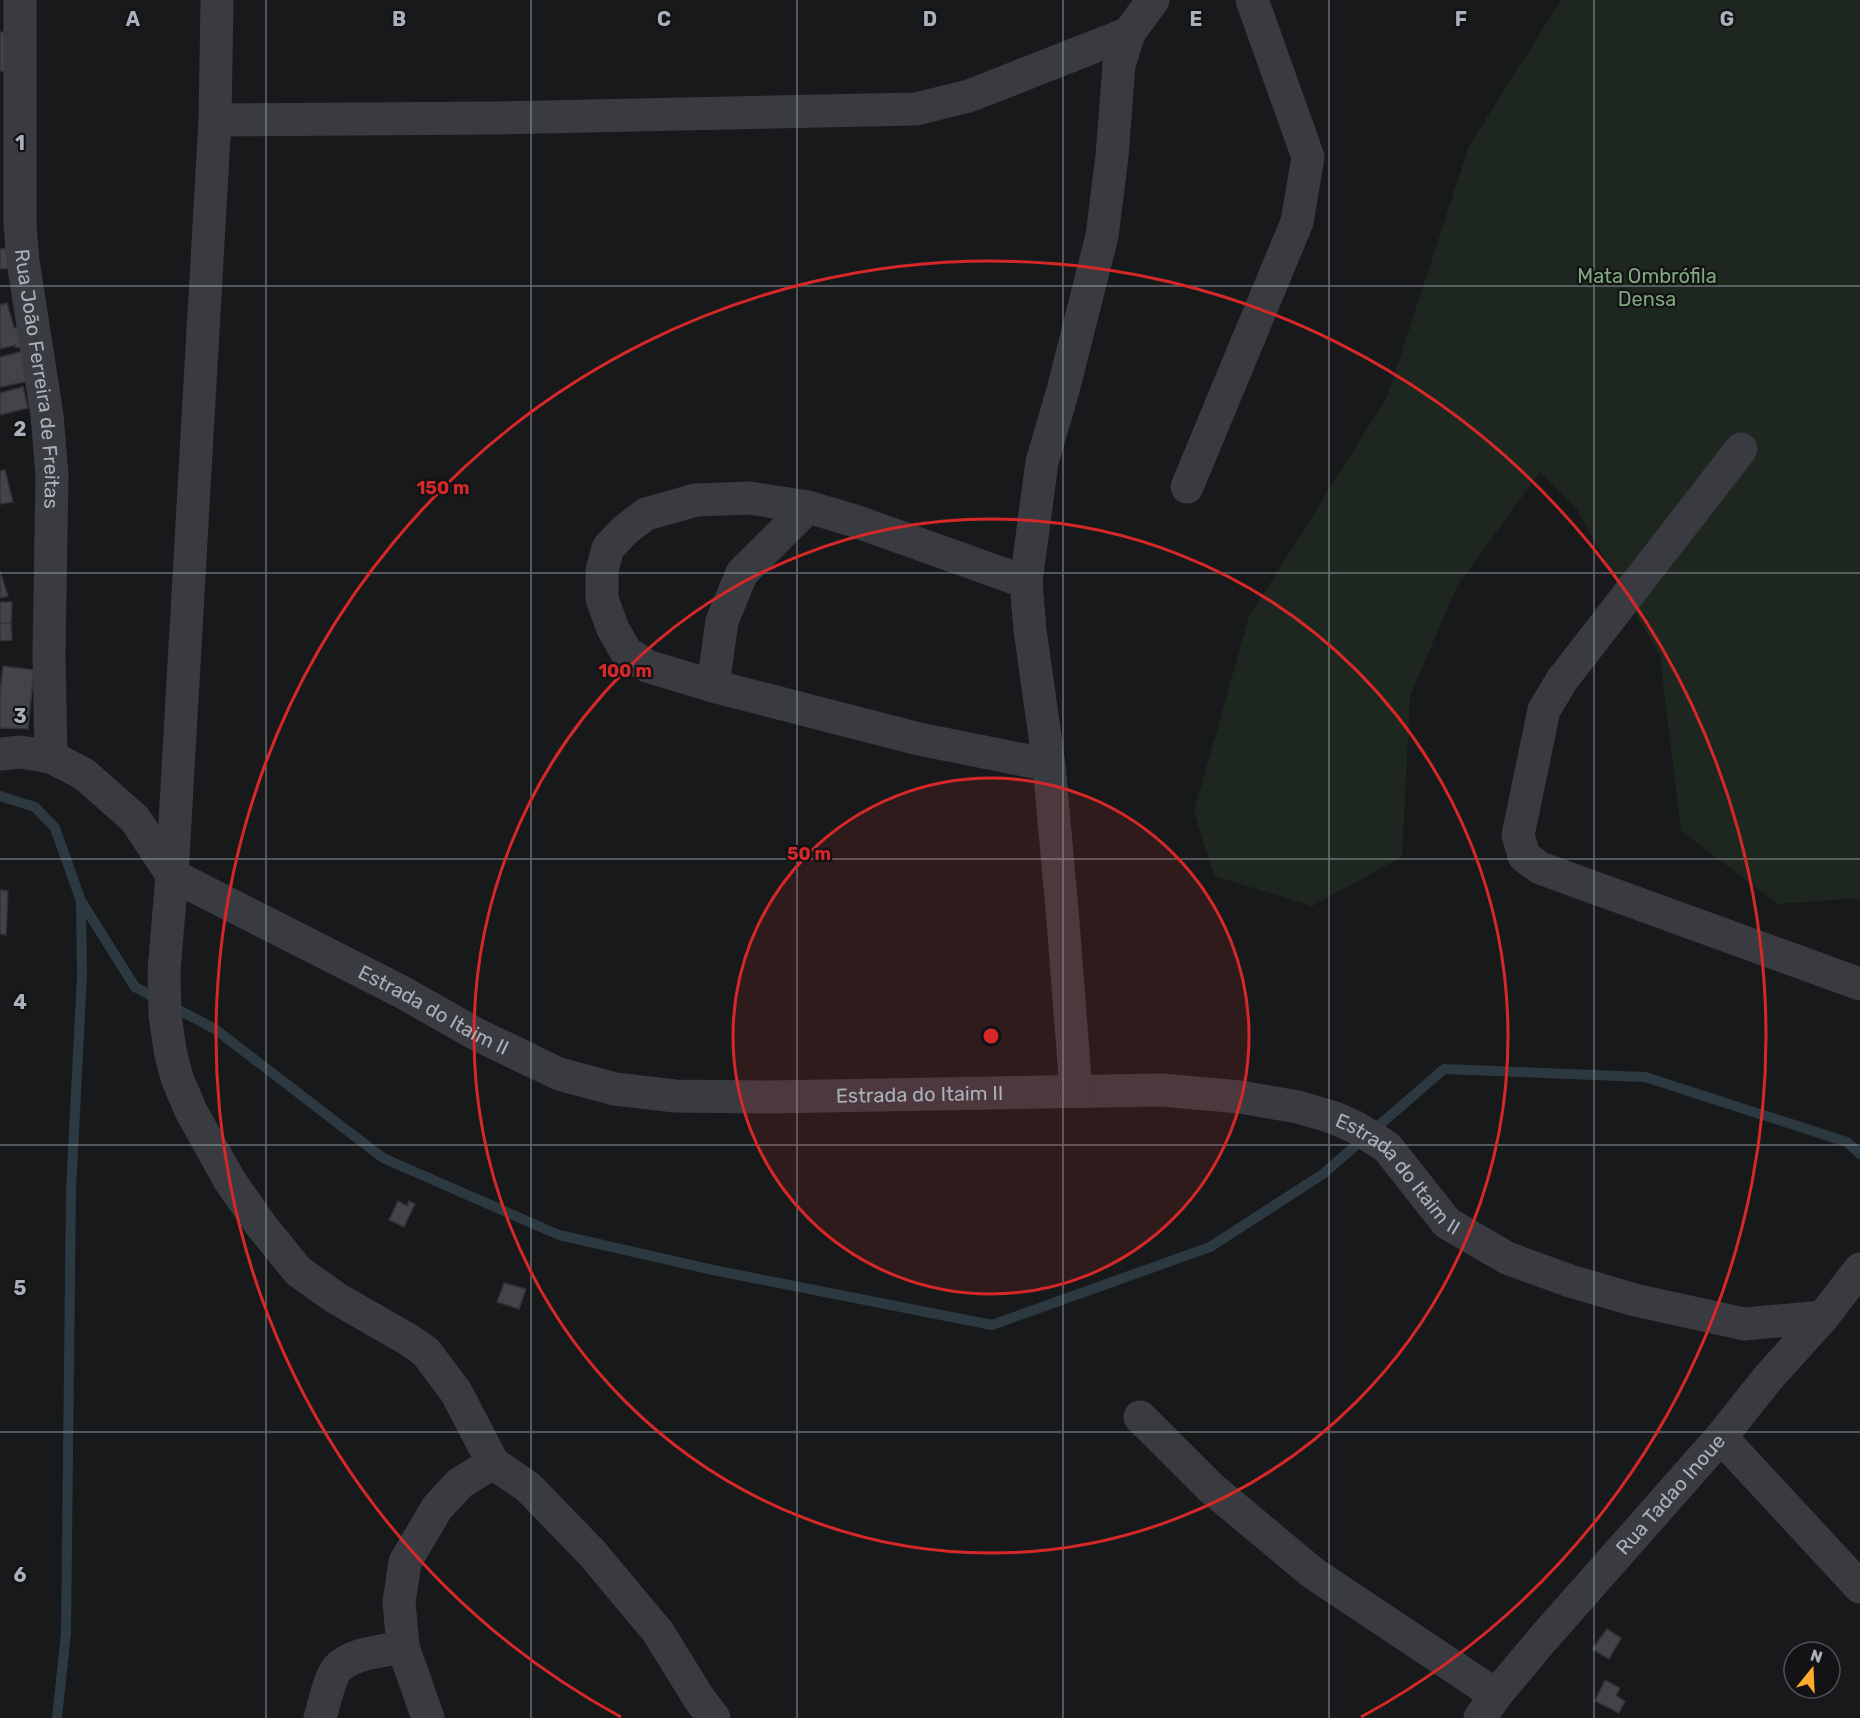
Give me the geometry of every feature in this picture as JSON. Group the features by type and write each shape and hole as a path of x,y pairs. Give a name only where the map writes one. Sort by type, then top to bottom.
{"street":[{"name":"Rua João Ferreira de Freitas","path":"20,0 20,224 23,261 47,415 52,475 49,654 51,757"},
{"path":"217,0 215,120 172,875 164,971 165,1015 177,1078 191,1111 230,1181 260,1224 298,1271 336,1298 410,1340 426,1352 456,1392 493,1463 528,1487 592,1553 658,1632 700,1700 714,1718"},
{"path":"1076,1091 1048,765 1026,582 1042,462 1071,360 1102,236 1112,156 1119,65 1129,33 1153,0"},
{"path":"1187,486 1297,222 1308,157 1252,0"},
{"path":"215,120 497,118 916,109 969,96 1129,33"},
{"path":"1742,449 1562,680 1544,710 1518,835 1524,856 1540,868 1860,984"},
{"path":"1026,582 855,521 808,507 749,498 696,500 646,514 625,530 608,548 602,570 602,599 613,629 627,652 647,666 713,686 919,739 1048,765"},
{"path":"713,686 722,621 742,573 808,507"},
{"name":"Estrada do Itaim II","path":"0,754 20,752 51,757 84,774 135,819 172,875 402,992 476,1034 559,1074 615,1089 675,1096 769,1097 1162,1090 1240,1096 1298,1107 1355,1128 1387,1147 1447,1223 1507,1258 1570,1281 1635,1300 1744,1324 1823,1317"},
{"name":"Rua Tadao Inoue","path":"1488,1707 1541,1641 1721,1437 1768,1378 1823,1317 1860,1269"},
{"path":"1140,1417 1211,1488 1313,1573 1488,1707"},
{"path":"1721,1437 1860,1587"},
{"path":"428,1718 403,1647 399,1602 405,1562 437,1508 460,1483 493,1463"},
{"path":"320,1718 336,1671 345,1662 403,1647"}],"green space":[{"name":"Mata Ombrófila Densa","path":"1561,0 1860,0 1860,898 1778,904 1681,831 1660,656 1576,508 1540,472 1457,586 1410,696 1402,857 1312,906 1214,876 1194,811 1249,617 1387,397 1469,146"}],"building":[{"path":"0,32 10,33 10,71 0,71"},
{"path":"11,248 10,268 0,269 0,249"},
{"path":"7,303 14,328 30,326 20,348 15,345 0,349 0,305"},
{"path":"24,351 30,381 0,387 0,357"},
{"path":"23,387 28,408 0,415 0,393"},
{"path":"5,470 13,502 0,504 0,471"},
{"path":"0,571 8,596 0,598"},
{"path":"0,602 12,602 11,623 0,623"},
{"path":"0,623 11,623 12,640 0,641"},
{"path":"3,666 34,670 28,729 0,728"},
{"path":"0,890 8,891 6,935 0,934"},
{"path":"398,1201 407,1206 409,1201 415,1204 404,1227 389,1220"},
{"path":"504,1283 526,1289 519,1309 497,1302"},
{"path":"1607,1629 1621,1638 1609,1659 1592,1649"},
{"path":"1605,1680 1620,1688 1616,1696 1625,1701 1619,1713 1595,1701"}],"waterway":[{"path":"0,796 35,807 55,828 81,901 135,987 215,1029 383,1158 559,1235 713,1270 992,1325 1210,1247 1323,1174 1444,1069 1645,1077 1847,1142 1860,1154"},
{"path":"57,1718 66,1633 71,1190 82,976 81,903"}]}
